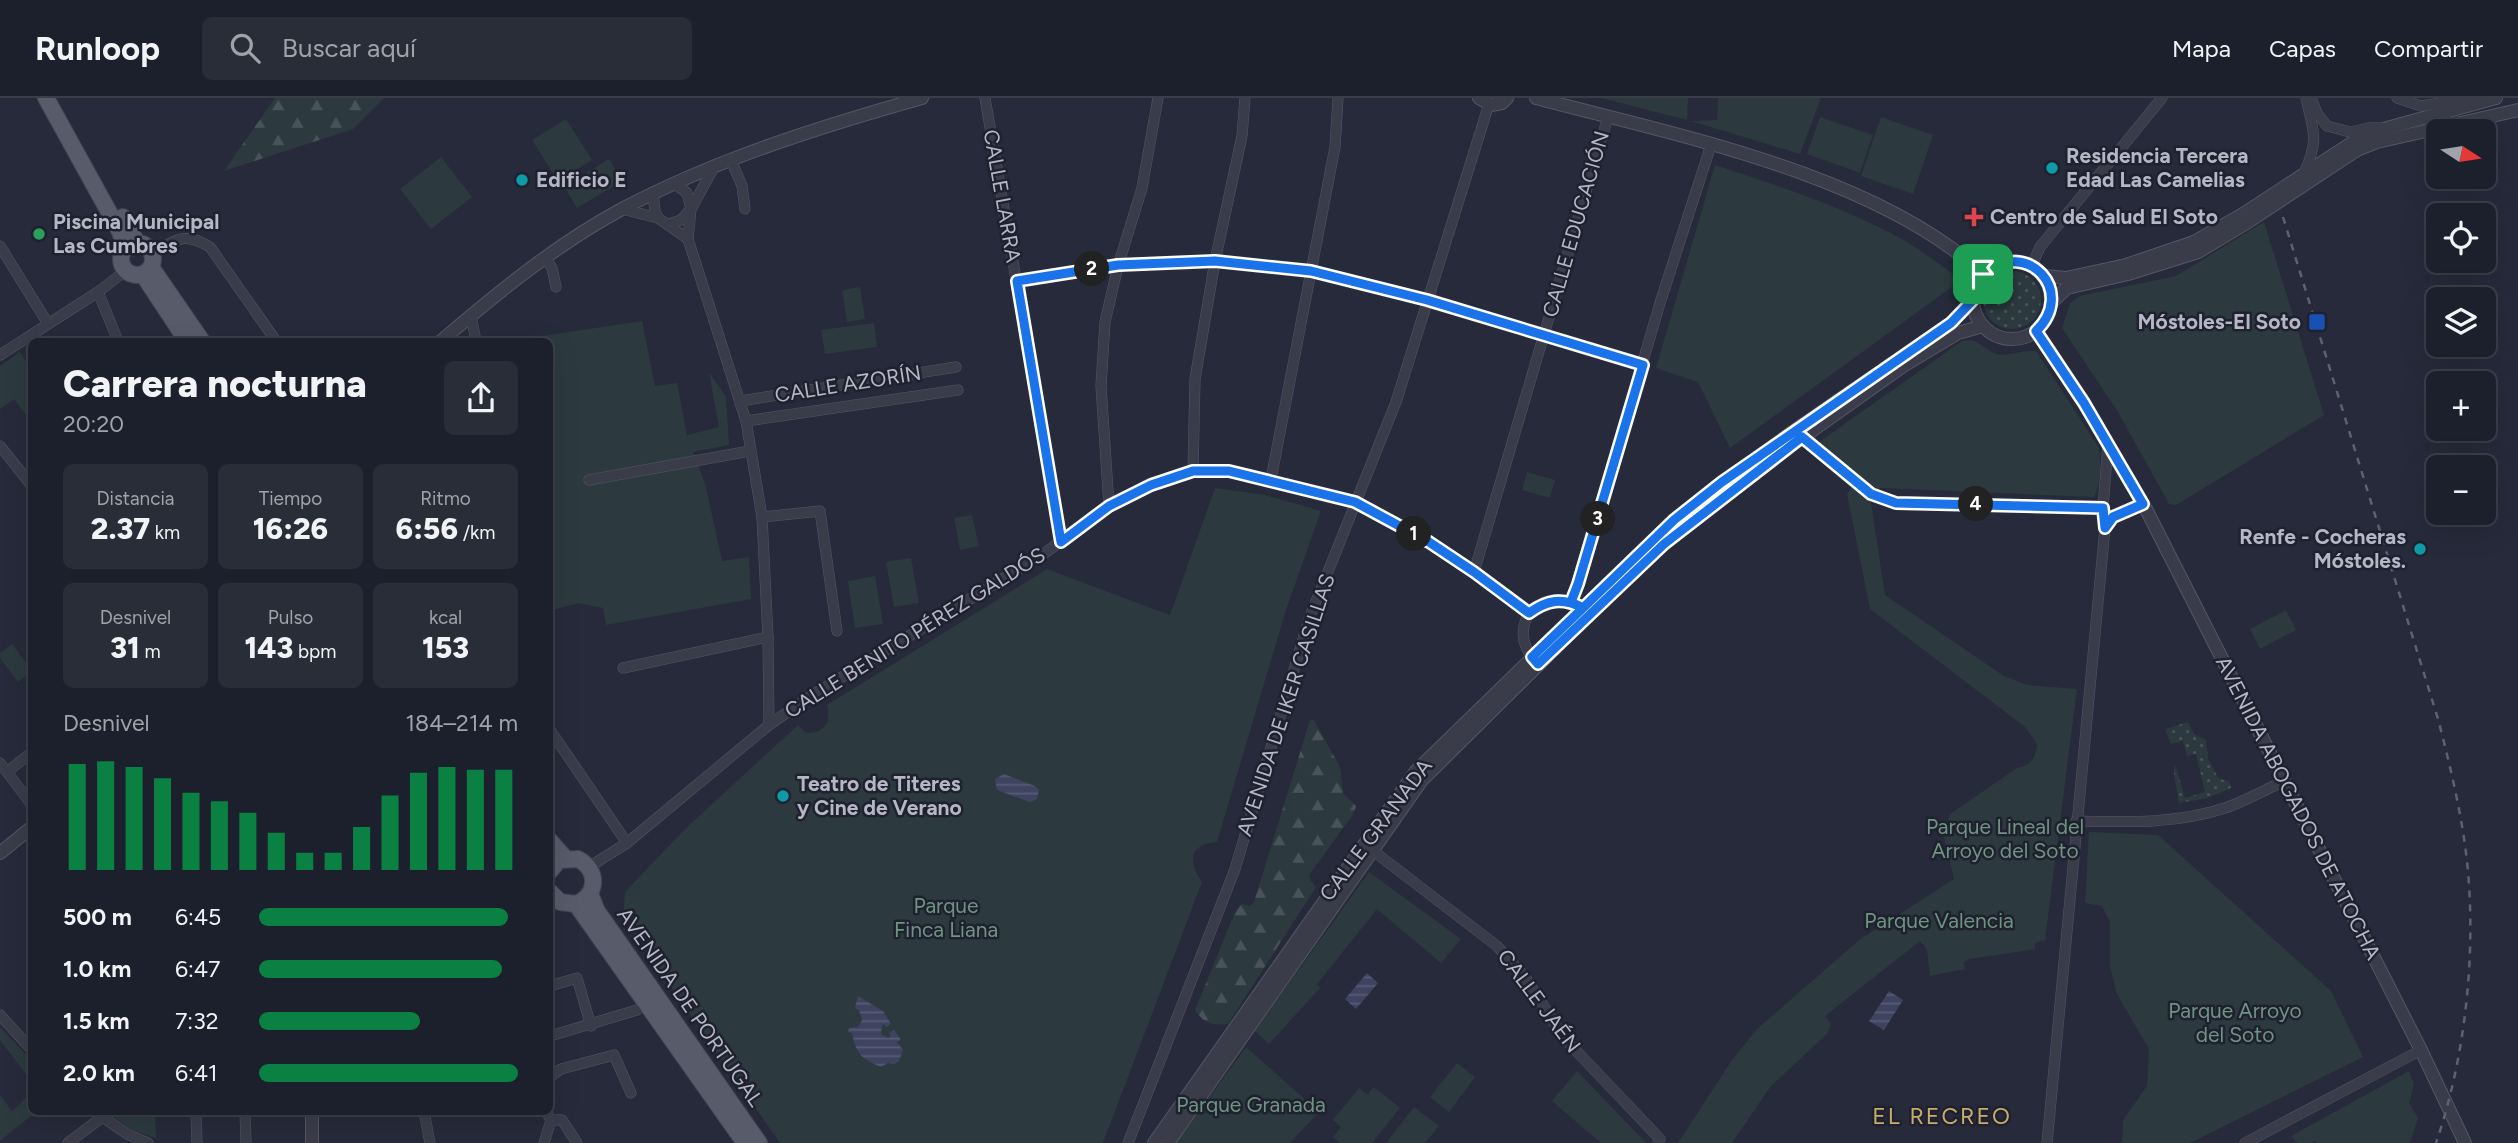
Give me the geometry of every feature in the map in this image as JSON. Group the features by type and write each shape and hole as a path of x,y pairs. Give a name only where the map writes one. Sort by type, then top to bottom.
{"main road":[{"path":"46,98 120,232 131,245"},
{"path":"58,98 131,245"},
{"path":"148,265 130,275 125,271 120,259 131,245 143,244 148,265 149,283 185,338"},
{"path":"148,265 200,338"},
{"path":"553,844 565,858"},
{"path":"553,866 565,858 578,859 589,867 594,880 590,894 576,904 560,902 553,895"},
{"name":"AVENIDA DE PORTUGAL","path":"590,894 597,911 759,1143"},
{"name":"AVENIDA DE PORTUGAL","path":"576,904 643,1004 745,1143"}],"street":[{"path":"445,338 572,239 622,209 714,167 808,131 922,98"},
{"name":"CALLE LARRA","path":"985,98 1061,542"},
{"path":"1109,506 1101,386 1105,322 1118,265 1142,188 1158,98"},
{"path":"1193,471 1195,379 1215,261 1242,136 1245,98"},
{"path":"1271,479 1335,147 1338,98"},
{"path":"1484,101 1497,105 1507,98"},
{"path":"1536,98 1711,145 1792,170 1896,214 1967,259 1983,274"},
{"path":"2032,265 2040,247 2155,103 2162,98"},
{"path":"2309,98 2327,126 2350,132 2387,128"},
{"path":"2304,173 2314,149 2309,98"},
{"path":"2397,98 2421,106 2471,98"},
{"path":"2044,276 2066,278 2126,265 2194,242 2243,214 2353,142 2387,128 2496,98"},
{"name":"AVENIDA DE IKER CASILLAS","path":"1128,1143 1235,869 1310,619 1395,402 1484,101"},
{"path":"2052,303 2067,288 2128,274 2198,252 2357,150 2377,142 2518,110"},
{"name":"CALLE EDUCACIÓN","path":"1474,572 1608,117"},
{"path":"1535,661 1523,645 1523,630 1529,613 1556,600 1577,605 1578,584 1660,303 1711,145"},
{"path":"731,160 742,186 745,209"},
{"path":"669,224 681,220 691,209 714,167"},
{"path":"675,184 687,192 691,209 688,239 746,421 762,517 769,724"},
{"path":"653,194 658,218"},
{"path":"622,209 658,218 688,239"},
{"path":"148,265 180,238 196,238 211,247 274,338"},
{"path":"0,246 47,322"},
{"path":"546,259 552,268 556,287"},
{"path":"2010,260 2032,265 2044,276 2050,289 2052,303 2048,316 2036,331 2015,339 2001,337 1983,326 1976,313 1973,300 1975,288 1983,274 1998,263 2010,260"},
{"path":"1017,281 1118,265 1215,261 1311,271 1427,300 1643,365"},
{"path":"0,355 47,322 98,292 125,271"},
{"path":"98,292 117,338"},
{"name":"CALLE GRANADA","path":"1168,1143 1422,780 1535,661 1577,605 1674,520 1788,435 1951,323 1973,300"},
{"path":"471,316 475,338"},
{"name":"CALLE GRANADA","path":"1154,1143 1416,771 1664,544 1802,437 1903,366 1958,333 1983,326"},
{"name":"AVENIDA ABOGADOS DE ATOCHA","path":"2036,331 2108,443 2143,504 2421,1050 2465,1143"},
{"name":"CALLE AZORÍN","path":"740,401 956,367"},
{"name":"CALLE AZORÍN","path":"746,421 958,390"},
{"path":"1802,437 1871,494 1896,503 2103,508"},
{"path":"2046,1143 2105,528 2103,508 2108,443"},
{"path":"0,446 28,481"},
{"path":"589,480 750,451"},
{"name":"CALLE BENITO PÉREZ GALDÓS","path":"589,867 627,843 769,724 811,696 1061,542 1109,506 1151,485 1193,471 1229,471 1271,479 1355,502 1429,542 1529,613"},
{"path":"2105,528 2113,517 2143,504"},
{"path":"762,517 820,511 837,631"},
{"path":"623,668 768,637"},
{"path":"553,734 627,843"},
{"path":"7,772 28,755"},
{"path":"0,763 28,800"},
{"path":"2076,821 2120,823 2189,817 2226,808 2284,781"},
{"path":"0,853 28,830"},
{"name":"CALLE JAÉN","path":"1372,850 1497,946 1525,977 1564,1038 1659,1141"},
{"path":"553,985 577,978 591,1026"},
{"path":"553,1035 591,1026 643,1004"},
{"path":"0,1015 28,1046"},
{"path":"2245,1143 2421,1050"},
{"path":"553,1075 561,1069 614,1055 631,1093"},
{"path":"68,1143 96,1115"},
{"path":"98,1115 127,1134 148,1143"},
{"path":"196,1115 197,1143"},
{"path":"246,1115 246,1143"},
{"path":"312,1115 312,1143"},
{"path":"425,1115 430,1143"},
{"path":"544,1143 548,1116 562,1120 577,1143"}],"green space":[{"path":"275,98 384,98 353,129 224,171"},
{"path":"1602,98 1688,98 1687,120"},
{"path":"1718,98 1821,98 1800,154 1691,121 1717,120"},
{"path":"1820,117 1873,135 1860,173 1807,154"},
{"path":"1881,117 1933,135 1913,194 1861,176"},
{"path":"566,119 592,160 558,181 532,140"},
{"path":"441,157 472,197 431,229 400,189"},
{"path":"609,159 622,181 577,208 564,186"},
{"path":"1715,165 1854,215 1912,245 1953,274 1956,284 1730,448 1698,382 1656,368"},
{"path":"2264,222 2324,415 2176,505 2169,504 2118,412 2062,328 2070,303 2080,296 2176,276"},
{"path":"2012,271 2028,276 2036,284 2041,300 2036,316 2028,324 2012,329 1996,324 1988,316 1983,300 1988,284 1996,276"},
{"path":"860,287 865,319 847,322 842,290"},
{"path":"642,321 655,386 677,383 687,435 719,427 709,372 726,397 729,445 693,452 705,483 722,561 749,557 751,599 606,625 603,608 578,603 553,610 553,338 529,338"},
{"path":"874,323 877,347 825,354 821,330"},
{"path":"1971,340 1997,354 2037,352 2099,448 2100,473 2094,497 1881,488 1870,497 1885,595 2004,676 2027,685 2077,689 2045,940 2035,943 2035,949 1970,959 1964,962 1965,969 1930,976 1927,950 1920,941 1825,1016 1831,1024 1827,1034 1771,1086 1732,1143 1678,1143 1732,1060 1757,1029 1859,940 1954,879 1944,838 1950,814 2017,768 2032,761 2035,754 2037,744 2025,727 1870,609 1847,494 1854,484 1819,442 1962,341"},
{"path":"20,352 28,364 28,417 14,399 0,409 0,366"},
{"path":"1527,472 1555,480 1550,498 1522,490"},
{"name":"Parque Finca Liana","path":"1215,488 1265,495 1321,511 1286,610 1217,842 1201,846 1194,855 1197,875 1202,882 1103,1143 780,1143 623,918 625,892 686,828 798,725 806,733 822,729 827,722 827,705 1047,569 1170,615"},
{"path":"972,515 979,546 960,550 954,518"},
{"path":"911,558 919,603 894,607 886,562"},
{"path":"875,576 883,624 855,628 848,581"},
{"path":"2286,610 2296,630 2260,649 2250,629"},
{"path":"12,644 28,665 28,674 18,682 0,658 0,653"},
{"path":"1310,720 1314,720 1340,767 1343,793 1356,806 1354,813 1309,875 1316,887 1228,1024 1209,1023 1195,1010 1236,910 1242,904 1250,906 1254,902"},
{"path":"2188,722 2194,734 2206,740 2208,758 2218,778 2230,782 2231,788 2208,798 2179,803 2175,764 2185,798 2205,792 2196,754 2187,756 2183,741 2171,744 2165,729"},
{"name":"Parque Arroyo del Soto","path":"2089,832 2158,835 2331,991 2363,1057 2190,1143 2122,1143 2123,1120 2147,1086 2149,1049 2117,994 2110,968 2110,922 2102,906 2085,903"},
{"path":"1369,872 1461,939 1441,963 1377,909 1317,984 1320,988 1269,1044 1255,1031"},
{"path":"0,1027 28,1057 28,1077 0,1040"},
{"name":"Parque Granada","path":"1246,1047 1319,1112 1290,1143 1176,1143"},
{"path":"1457,1063 1475,1077 1449,1112 1430,1097"},
{"path":"1577,1071 1646,1143 1601,1143 1552,1101"},
{"path":"2409,1071 2414,1084 2409,1103 2418,1118 2410,1143 2297,1143 2291,1136"},
{"path":"1374,1087 1400,1108 1372,1143 1340,1143 1333,1137 1341,1127 1333,1120 1359,1088 1367,1095"},
{"path":"0,1095 12,1111 28,1096 28,1115 32,1115 0,1141"},
{"path":"1414,1107 1439,1126 1425,1143 1386,1143"},
{"path":"111,1115 155,1115 156,1138 132,1130"}],"water":[{"path":"1004,774 1035,786 1039,790 1037,799 1030,802 997,790 995,779"},
{"path":"1367,973 1378,983 1356,1009 1345,999"},
{"path":"1889,991 1903,1000 1884,1030 1869,1021"},
{"path":"858,996 883,1011 891,1024 882,1026 881,1034 888,1038 891,1036 889,1033 894,1030 901,1040 897,1042 903,1050 899,1061 894,1064 888,1063 881,1067 858,1051 852,1033 848,1032 849,1028 858,1027 862,1020 859,1010 855,1008"}],"railway":[{"path":"2283,217 2438,719 2463,829 2470,919 2467,996 2455,1072 2436,1143"}],"place":[{"name":"Residencia Tercera Edad Las Camelias","path":"2052,168"},
{"name":"Edificio E","path":"522,180"},
{"name":"Centro de Salud El Soto","path":"1974,217"},
{"name":"Piscina Municipal Las Cumbres","path":"39,234"},
{"name":"Móstoles-El Soto","path":"2317,322"},
{"name":"Renfe - Cocheras Móstoles.","path":"2420,549"},
{"name":"Teatro de Titeres y Cine de Verano","path":"783,796"}],"district":[{"name":"EL RECREO","path":"1942,1116"}],"route":[{"path":"1983,274 1975,288 1973,300 1951,323 1722,482 1674,520 1583,608 1571,602 1556,600 1541,604 1529,613 1429,542 1355,502 1271,479 1229,471 1193,471 1151,485 1109,506 1061,542 1017,281 1118,265 1215,261 1311,271 1427,300 1643,365 1571,602 1583,608 1532,657 1538,664 1664,544 1802,437 1871,494 1896,503 2087,506 2103,508 2105,528 2113,517 2122,511 2143,504 2084,403 2036,331 2048,316 2052,303 2044,276 2032,265 2010,260 1990,267 1983,274"}],"park label":[{"name":"Parque Lineal del Arroyo del Soto","path":"2005,839"},
{"name":"Parque Valencia","path":"1939,921"}]}
